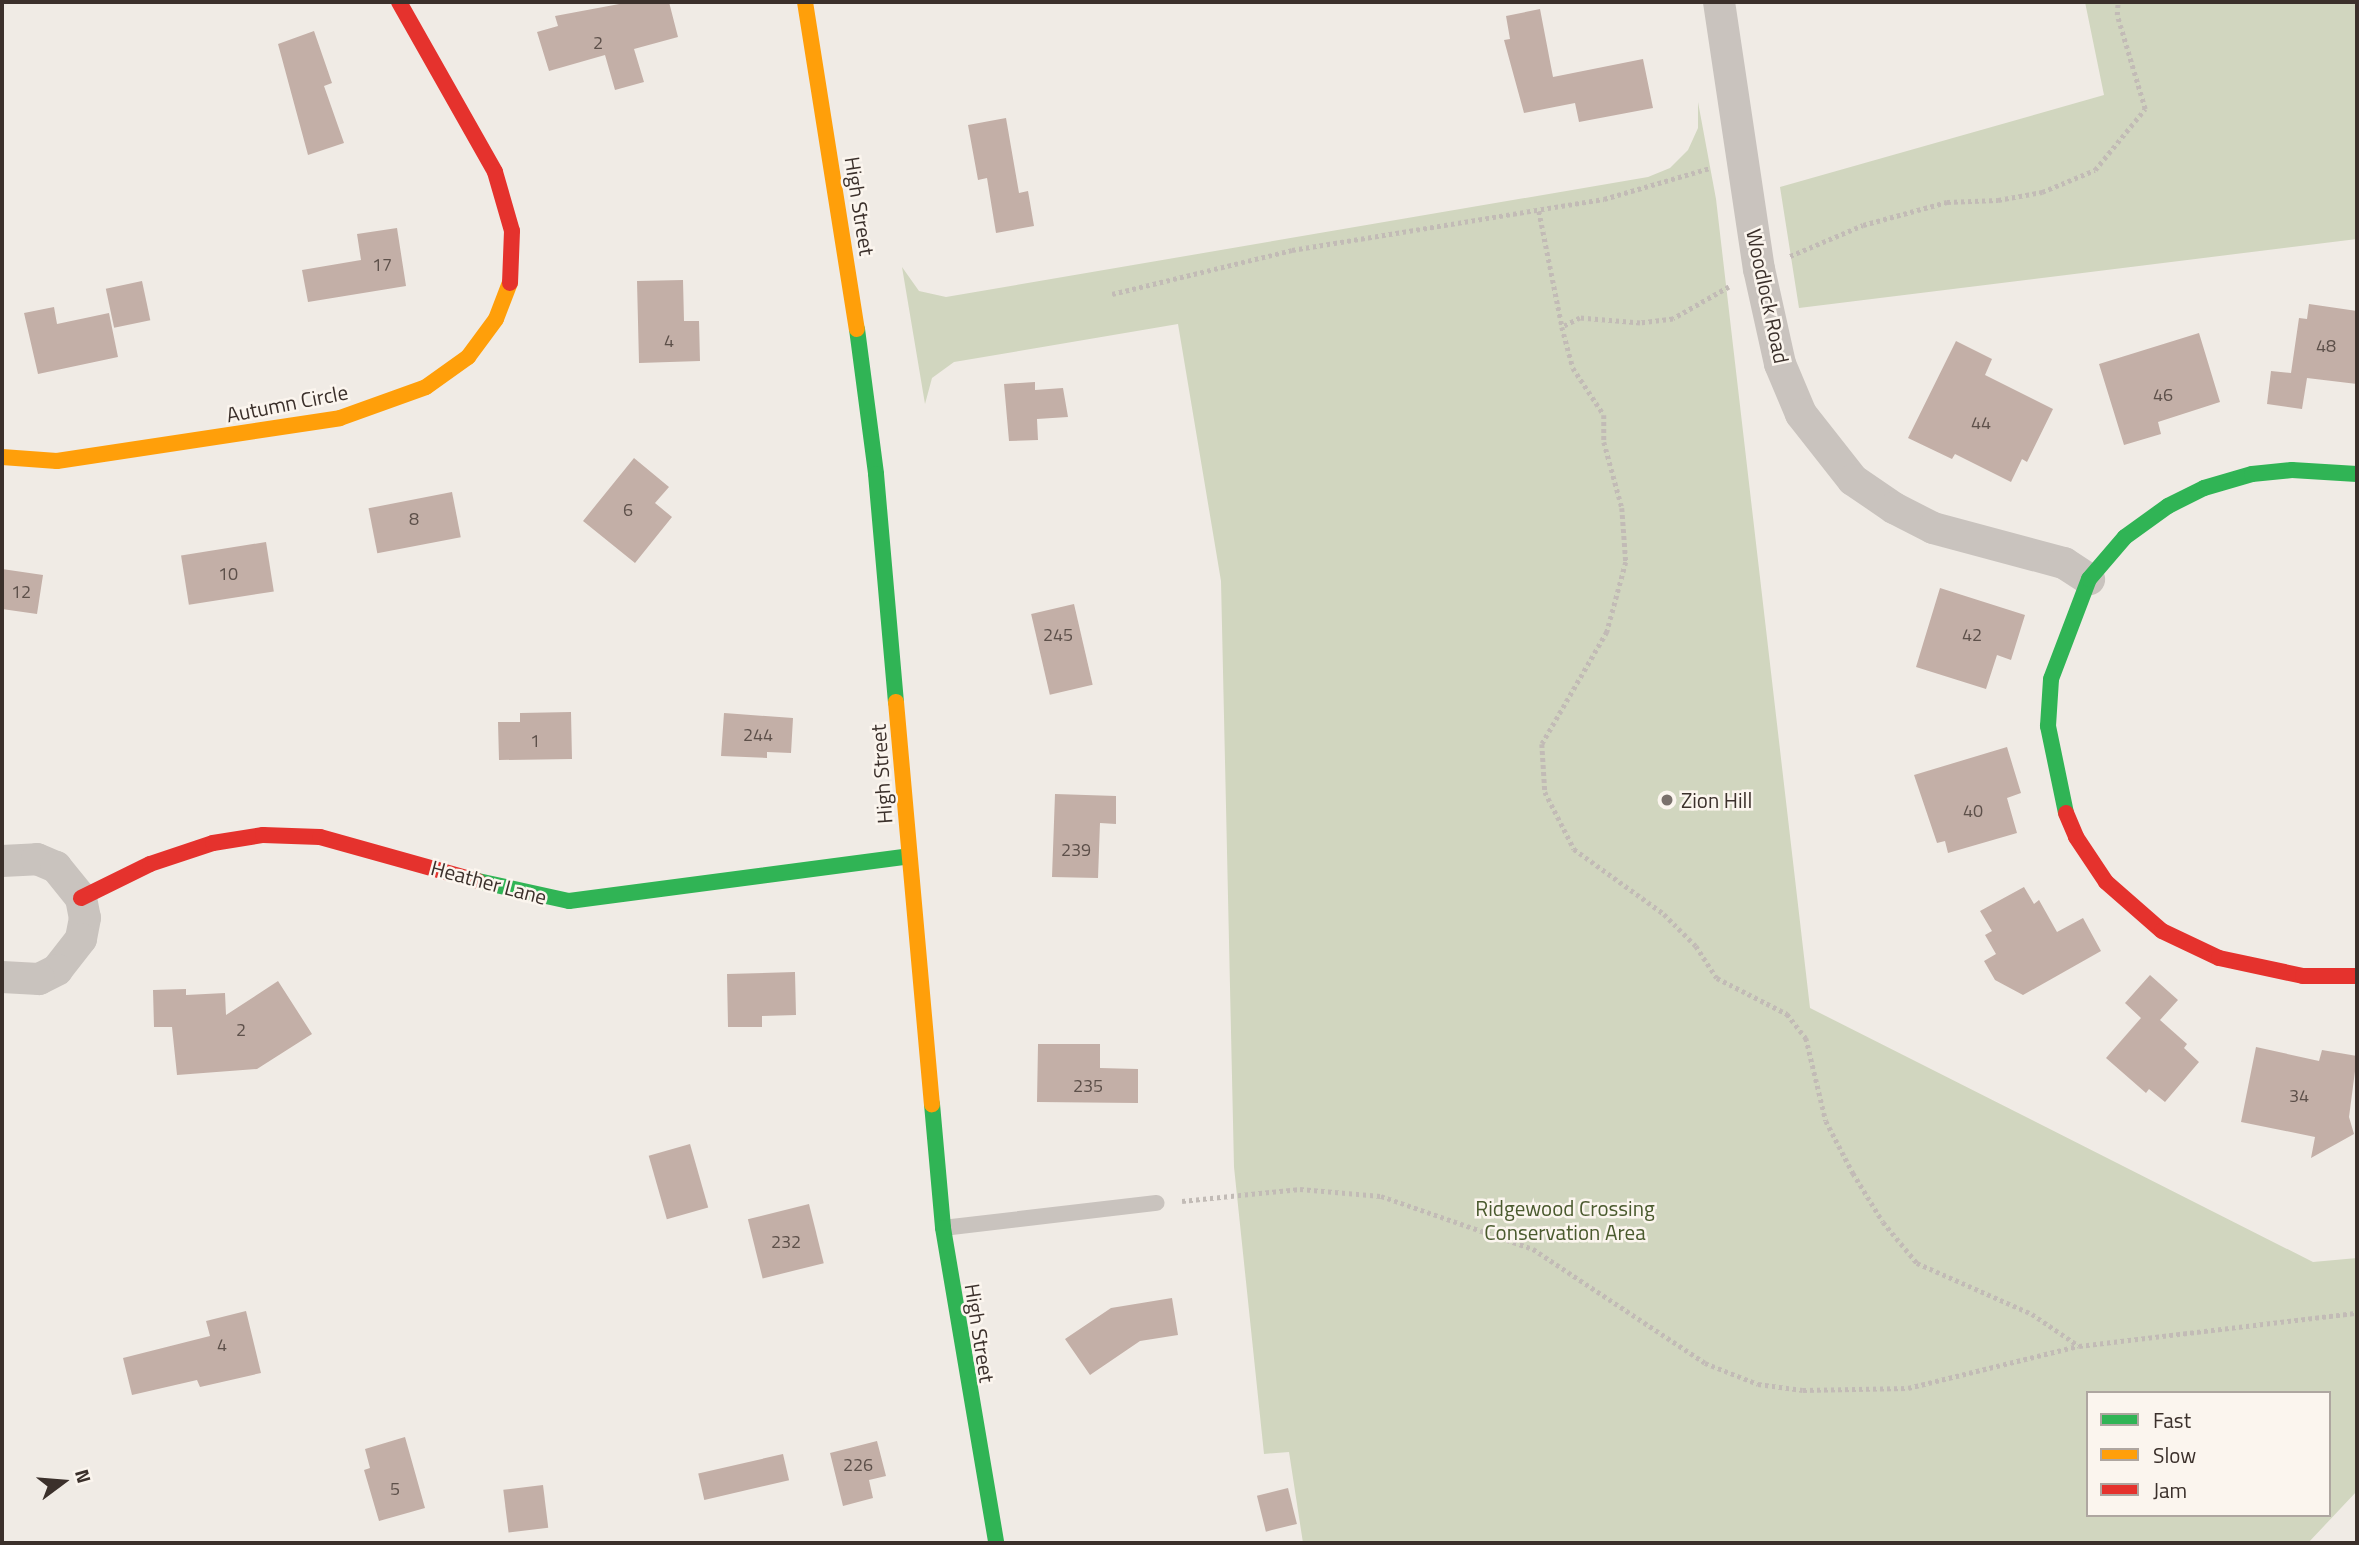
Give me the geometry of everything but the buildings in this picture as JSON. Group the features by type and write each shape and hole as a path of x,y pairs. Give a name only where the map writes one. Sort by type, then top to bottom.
{"street":[{"name":"Autumn Circle","path":"2,457 57,461 340,418 426,387 468,358 496,319 512,278 512,231 495,172 399,2"},
{"name":"High Street","path":"805,2 855,312 876,474 943,1228 996,1543"},
{"name":"Woodlock Road","path":"1719,2 1759,269 1780,364 1801,414 1853,480 1933,528 2064,563 2089,579"},
{"path":"2357,474 2292,470 2252,474 2204,488 2168,506 2125,537 2089,579 2054,668 2048,726 2059,795 2076,837 2106,882 2162,931 2219,958 2303,976 2357,976"},
{"name":"Heather Lane","path":"81,898 150,864 200,847 263,835 320,837 534,897 569,901 909,856"},
{"path":"2,861 37,859 56,867 81,898 83,928 72,957 39,979 2,977"}],"lane":[{"path":"943,1228 1157,1203"}],"path":[{"path":"1562,327 1580,318 1640,323 1673,319 1759,269 1863,225 1947,202 2042,192 2095,170 2145,109 2117,15 2118,2"},
{"path":"1112,293 1292,250 1604,199 1744,158"},
{"path":"1539,211 1573,368 1604,415 1604,442 1622,508 1626,562 1608,632 1542,744 1545,792 1574,849 1664,914 1696,946 1717,978 1787,1014 1806,1038 1826,1121 1883,1222 1917,1264 2032,1314 2079,1346"},
{"path":"1157,1203 1300,1189 1381,1196 1533,1249 1705,1363 1758,1384 1803,1390 1908,1388 2079,1346 2357,1313"}],"green space":[{"path":"2085,2 2357,2 2357,239 1799,308 1780,187 2104,95"},
{"name":"Ridgewood Crossing Conservation Area","path":"1698,102 1716,199 1810,1008 2313,1262 2357,1258 2357,1491 2308,1543 1303,1543 1289,1452 1264,1454 1234,1167 1221,581 1178,324 954,362 932,378 925,404 902,267 919,291 946,297 1648,177 1670,168 1688,150 1698,128"}],"traffic: fast":[{"path":"857,329 876,474 896,702"},
{"path":"2066,813 2048,726 2051,679 2089,579 2125,537 2168,506 2204,488 2252,474 2292,470 2357,474"},
{"path":"478,881 569,901 909,856"},
{"path":"932,1104 943,1228 996,1543"}],"traffic: slow":[{"path":"805,2 857,329"},
{"path":"2,457 57,461 340,418 426,387 468,357 496,319 510,283"},
{"path":"896,702 932,1104"}],"traffic: jam":[{"path":"399,2 495,172 512,231 510,283"},
{"path":"2066,813 2076,837 2106,882 2162,931 2219,958 2303,976 2357,976"},
{"path":"81,898 150,864 213,843 263,835 320,837 478,881"}],"place":[{"name":"Zion Hill","path":"1667,800"}]}
